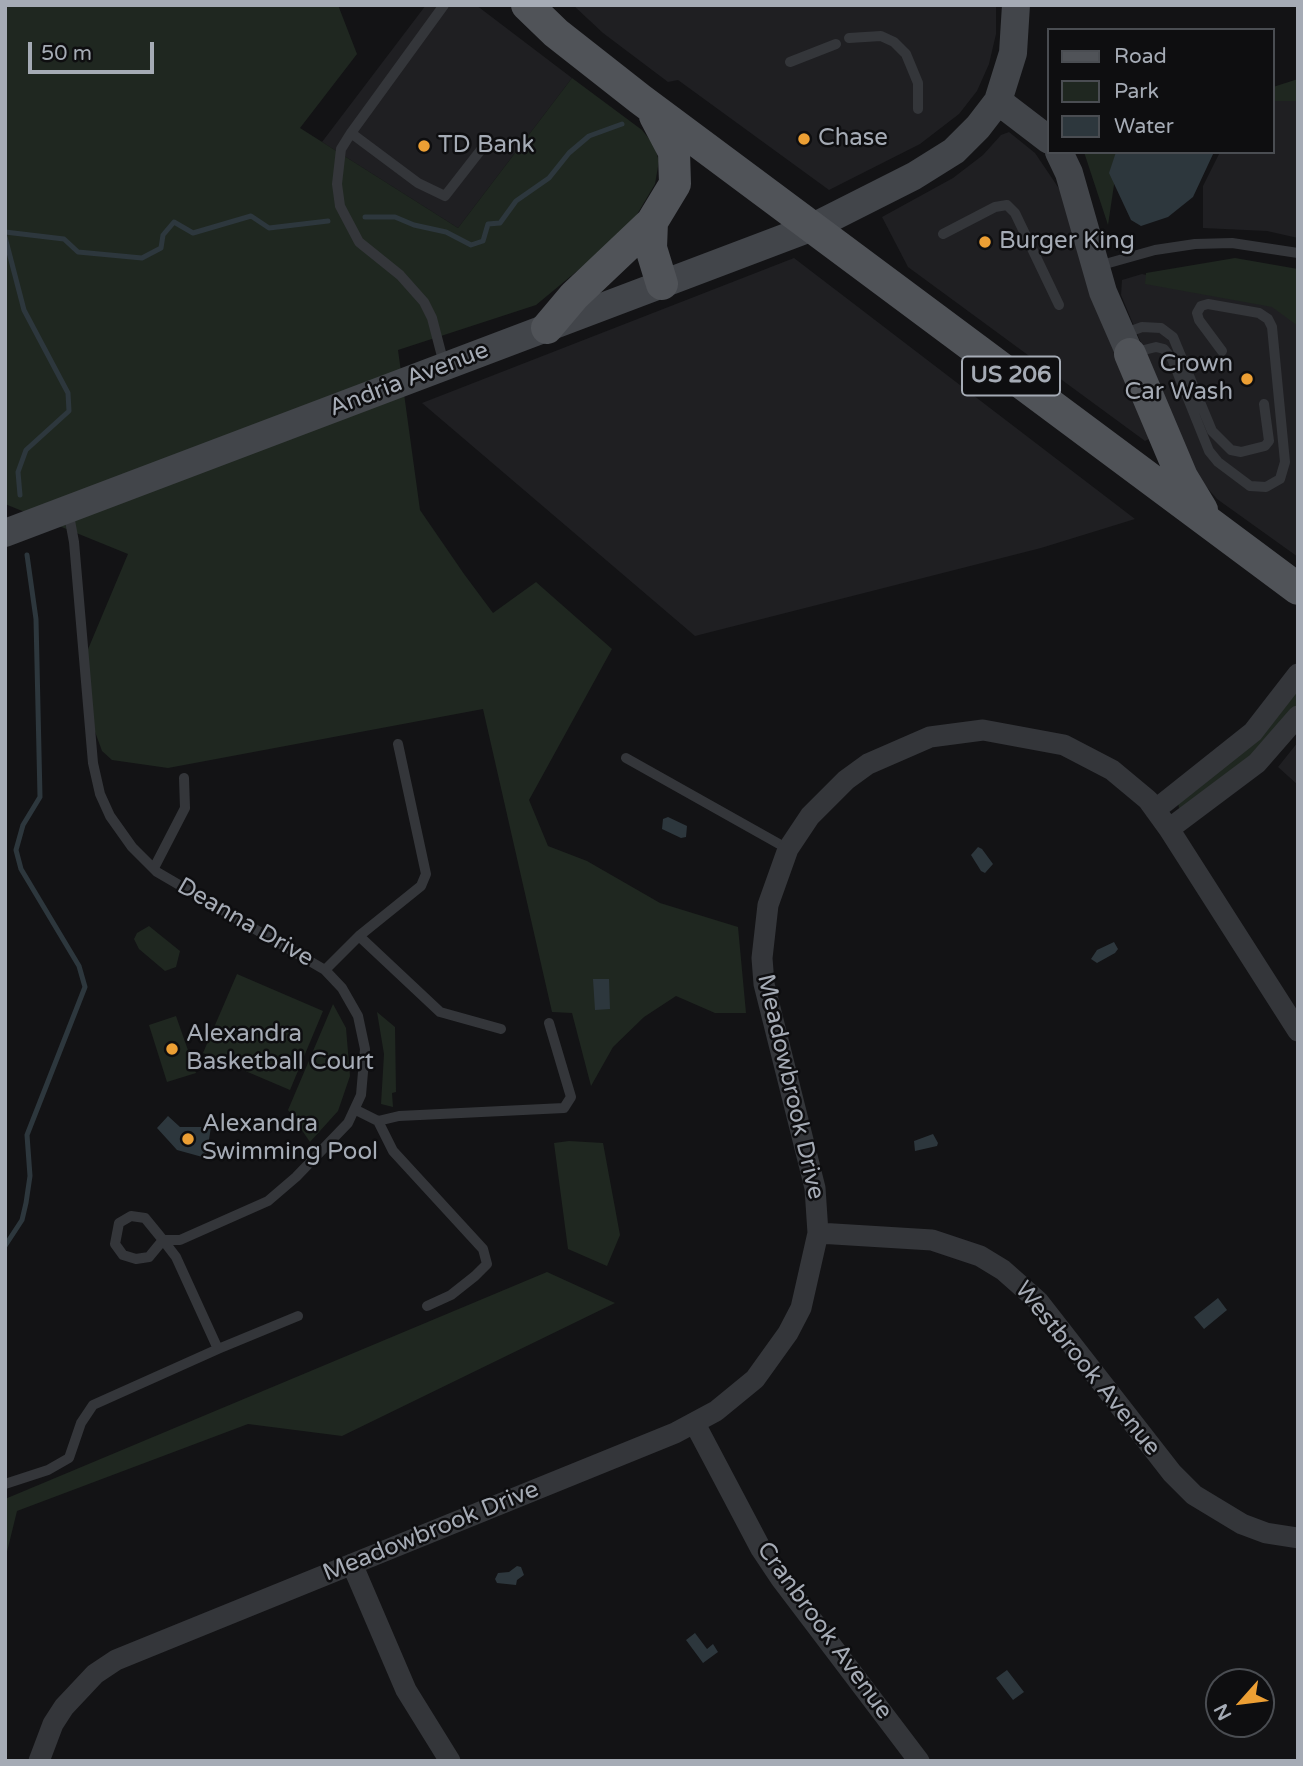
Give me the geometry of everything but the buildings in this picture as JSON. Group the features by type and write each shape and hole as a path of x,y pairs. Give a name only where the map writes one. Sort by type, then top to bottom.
{"main road":[{"name":"US 206","path":"527,5 556,33 640,99 1298,589"},
{"path":"547,328 574,296 652,222 675,184 675,160 660,123 640,99"},
{"path":"652,222 651,248 662,284"},
{"path":"1125,344 1182,477 1210,523"}],"street":[{"path":"1016,5 1013,53 998,101 1048,139"},
{"name":"Andria Avenue","path":"5,533 813,227 933,165 978,127 998,101"},
{"path":"1060,154 1069,173 1096,266 1125,344"},
{"path":"1155,810 1253,732 1298,674"},
{"path":"1170,829 1257,763 1298,716"},
{"name":"Meadowbrook Drive","path":"39,1761 53,1724 64,1707 95,1674 116,1660 695,1424 737,1396 755,1379 788,1334 809,1283 818,1233 815,1188 770,1014 762,958 768,905 788,849 810,816 846,780 888,753 930,737 955,732 1009,733 1064,745 1112,770 1131,784 1170,829 1298,1031"},
{"name":"Westbrook Avenue","path":"818,1233 932,1240 980,1256 1003,1269 1038,1301 1172,1473 1194,1494 1242,1524 1266,1533 1298,1538"},
{"name":"Cranbrook Avenue","path":"695,1424 761,1549 919,1761"},
{"path":"352,1564 406,1690 450,1761"}],"lane":[{"path":"444,5 351,133 337,164 340,206 359,242 400,275 424,302 432,318 444,367"},
{"path":"849,38 866,34 881,36 894,42 906,54 918,83 918,109"},
{"path":"790,62 836,44"},
{"path":"351,133 418,183 445,196 487,142"},
{"path":"943,234 995,207 1011,208 1059,305"},
{"path":"1096,266 1155,250 1195,244 1232,243 1298,253"},
{"path":"1125,344 1164,349 1172,359 1209,451 1218,462 1250,486 1266,486 1280,479 1285,462 1272,327 1268,319 1259,313 1208,304 1201,306 1197,313 1199,320 1222,351"},
{"path":"1125,344 1142,327 1167,330 1178,345 1212,431 1231,450 1241,452 1265,446 1269,441 1264,404"},
{"name":"Deanna Drive","path":"68,510 74,542 93,763 100,794 110,816 132,847 154,868 325,970 342,988 358,1016 365,1049 365,1074 356,1110 326,1148 268,1201 180,1240 163,1240"},
{"path":"325,970 359,936 421,886 426,874 398,744"},
{"path":"626,758 788,849"},
{"path":"154,868 185,808 184,778"},
{"path":"359,936 440,1012 501,1028"},
{"path":"378,1121 398,1116 564,1108 571,1097 549,1023"},
{"path":"356,1110 378,1121 393,1151 484,1249 487,1264 451,1295 427,1306"},
{"name":"Deanna Drive","path":"139,1215 151,1222 163,1240 149,1257 136,1259 123,1255 114,1237 124,1218 139,1215"},
{"path":"163,1240 176,1257 218,1349"},
{"path":"5,1484 48,1470 69,1458 81,1423 93,1405 298,1316"}],"shaded area":[{"path":"426,5 476,5 572,78 458,228 322,142"},
{"path":"573,5 996,5 996,34 989,64 977,91 959,114 920,144 829,190 678,80 668,82 603,33"},
{"path":"1298,91 1298,238 1267,231 1203,228 1203,186 1219,154 1275,154 1275,97"},
{"path":"1009,132 1035,153 1060,190 1151,438 1145,441 908,267 882,217 953,178 983,155 1001,135"},
{"path":"794,258 1135,519 1041,548 695,636 422,403"},
{"path":"1142,274 1289,306 1298,322 1298,557 1217,499 1196,475 1121,295 1122,280"},
{"path":"1298,742 1298,785 1278,767"}],"green space":[{"path":"5,5 338,5 357,54 300,128 458,228 572,78 642,130 654,145 659,161 655,184 629,228 536,305 398,350 420,510 464,574 493,613 536,582 612,649 529,800 548,846 587,861 660,903 738,927 746,1013 715,1013 676,996 644,1017 613,1047 591,1086 572,1013 552,1012 483,709 168,768 112,760 102,751 94,729 86,654 128,554 5,504"},
{"path":"1298,79 1298,101 1275,101 1275,86"},
{"path":"1085,154 1128,154 1118,158 1108,225"},
{"path":"1235,258 1298,269 1298,326 1272,307 1145,284 1146,273"},
{"path":"1298,689 1298,704 1262,747 1181,810 1178,803 1251,746"},
{"path":"149,926 180,951 176,967 165,971 139,949 134,939 137,933"},
{"path":"237,974 323,1011 290,1090 203,1053"},
{"path":"333,1004 346,1028 350,1076 338,1111 310,1142 288,1110"},
{"path":"377,1012 395,1027 396,1092 392,1093 393,1107 381,1104 384,1054"},
{"name":"Alexandra Basketball Court","path":"176,1016 196,1073 167,1082 149,1025"},
{"path":"554,1143 603,1143 620,1235 607,1266 568,1249"},
{"path":"547,1272 615,1303 342,1436 248,1424 17,1511 5,1560 5,1499"}],"water":[{"path":"1115,154 1213,154 1193,197 1168,217 1141,226 1131,220 1109,173"},
{"path":"668,817 687,826 686,837 681,838 662,829 663,819"},
{"path":"978,847 993,864 985,873 971,855"},
{"path":"1114,942 1118,949 1115,953 1097,963 1091,959 1097,950"},
{"path":"593,979 609,979 610,1009 595,1010"},
{"name":"Alexandra Swimming Pool","path":"168,1116 180,1127 211,1127 206,1158 177,1150 157,1128"},
{"path":"933,1134 937,1146 915,1151 914,1141"},
{"path":"1218,1298 1227,1310 1204,1329 1194,1317"},
{"path":"517,1566 521,1567 524,1575 517,1580 516,1585 497,1583 495,1579 498,1573 509,1572"},
{"path":"695,1633 707,1649 713,1644 718,1652 703,1663 686,1640"},
{"path":"1007,1670 1024,1692 1013,1700 996,1678"}],"waterway":[{"path":"365,217 395,217 414,225 446,232 471,245 483,241 488,224 500,223 516,201 549,178 569,153 589,136 622,124"},
{"path":"5,232 64,239 78,252 142,258 161,248 163,235 174,222 193,233 251,216 269,228 328,221"},
{"path":"5,237 24,310 68,393 69,411 26,450 18,472 20,495"},
{"path":"5,1246 22,1220 26,1203 30,1176 27,1135 85,987 79,966 21,869 16,850 23,825 40,797 36,619 27,555"}],"place":[{"name":"Chase","path":"804,139"},
{"name":"TD Bank","path":"424,146"},
{"name":"Burger King","path":"985,242"},
{"name":"Crown Car Wash","path":"1247,379"},
{"name":"Alexandra Basketball Court","path":"172,1049"},
{"name":"Alexandra Swimming Pool","path":"188,1139"}]}
